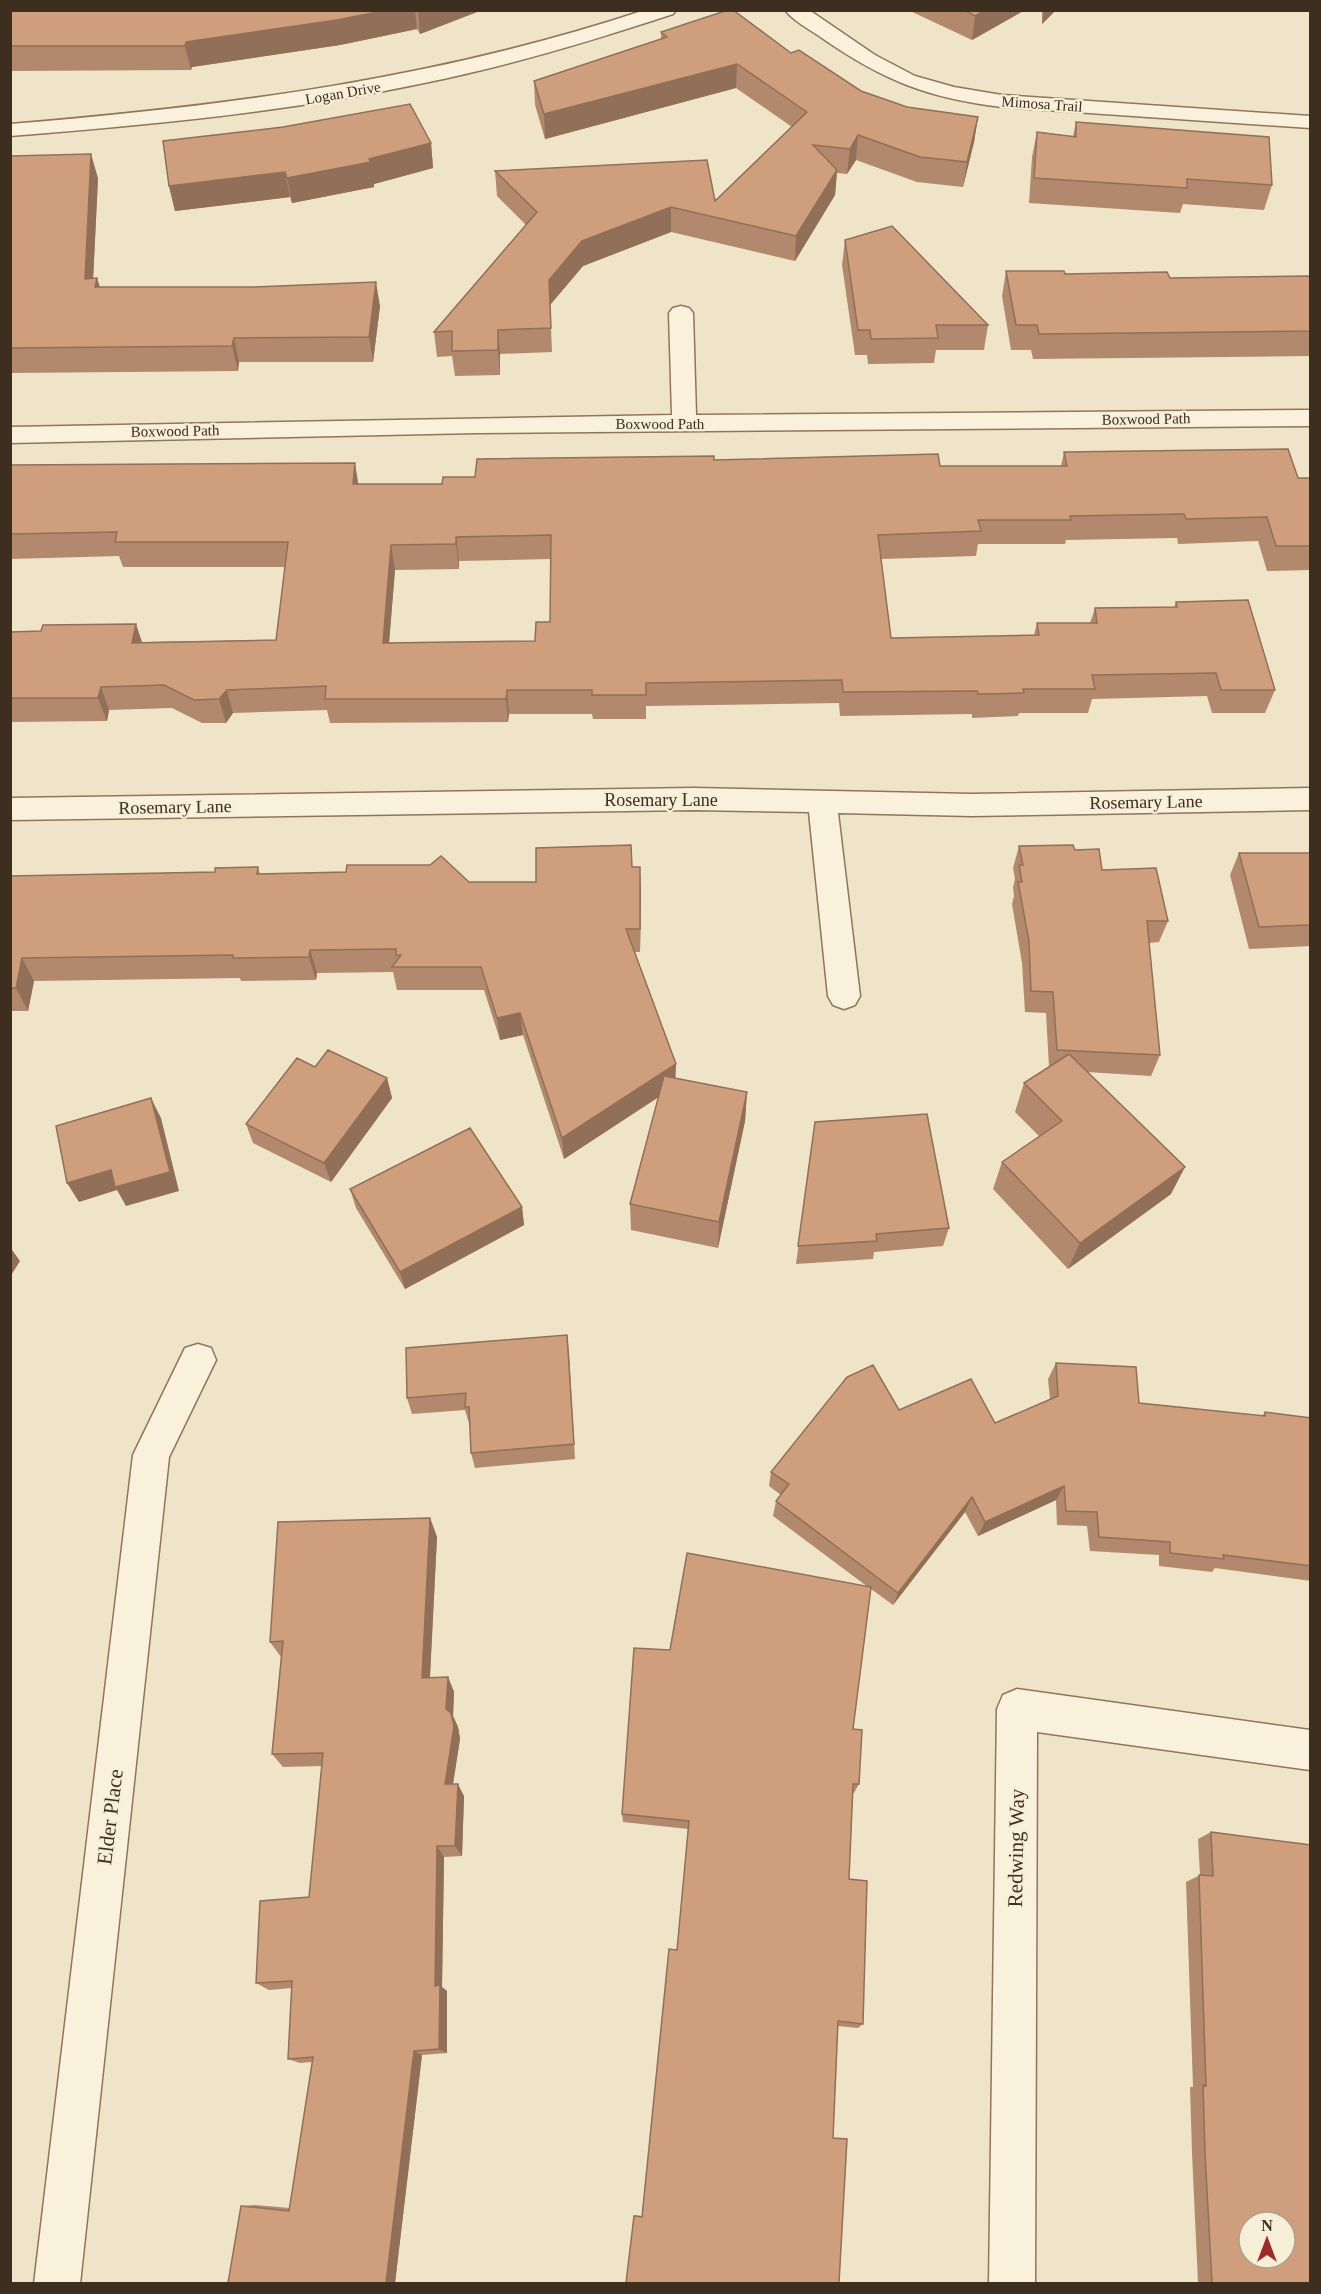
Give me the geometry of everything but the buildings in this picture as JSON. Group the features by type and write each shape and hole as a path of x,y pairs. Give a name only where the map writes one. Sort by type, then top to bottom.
{"street":[{"name":"Logan Drive","path":"10,130 211,112 391,85 557,46 666,10"},
{"name":"Mimosa Trail","path":"795,10 880,67 922,85 960,96 1002,101 1311,122"},
{"path":"681,314 684,424"},
{"name":"Boxwood Path","path":"10,435 684,424 1311,418"},
{"name":"Rosemary Lane","path":"10,809 694,800 972,805 1311,799"},
{"path":"822,802 844,996"},
{"name":"Elder Place","path":"57,2283 151,1455 198,1360"},
{"name":"Redwing Way","path":"1012,2283 1017,1709 1311,1750"}]}
